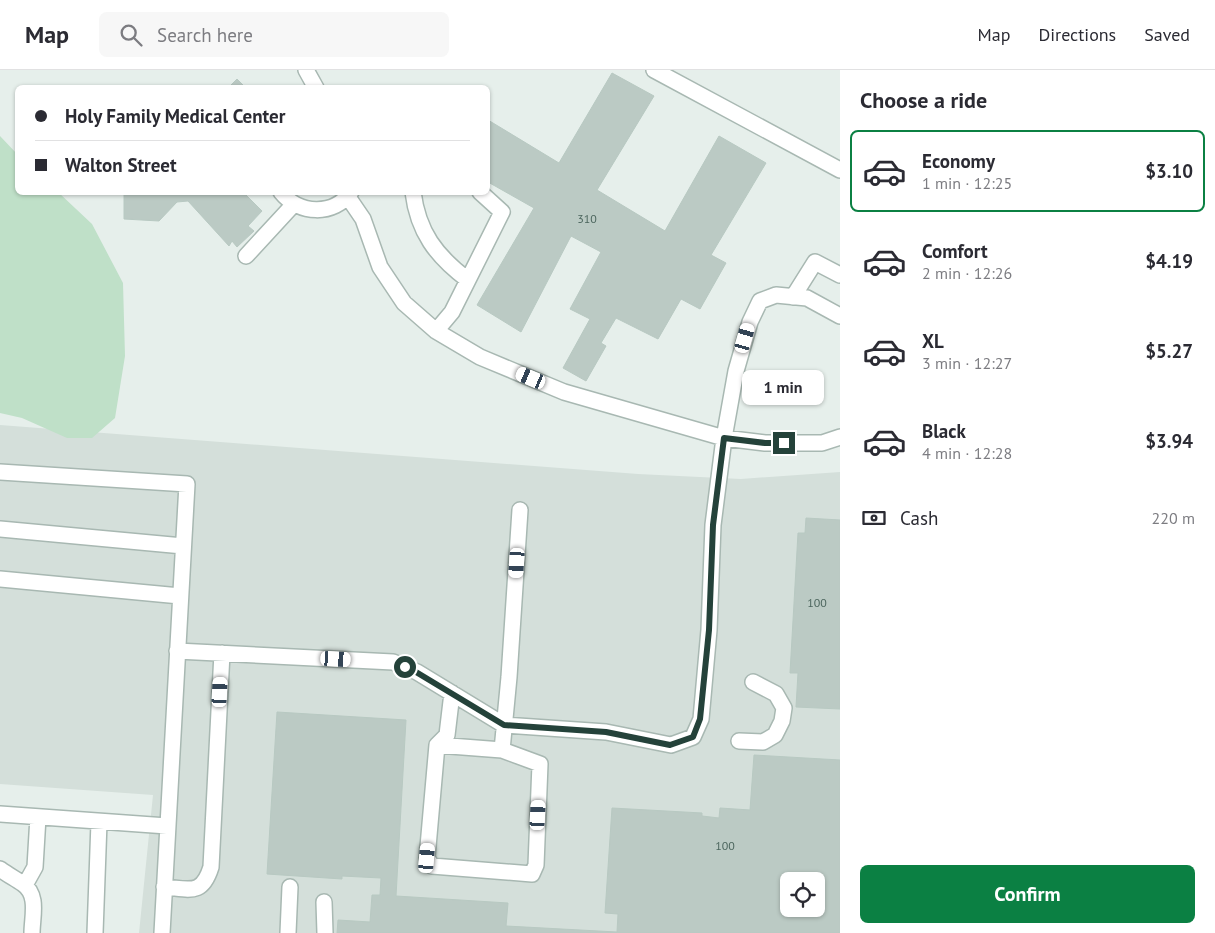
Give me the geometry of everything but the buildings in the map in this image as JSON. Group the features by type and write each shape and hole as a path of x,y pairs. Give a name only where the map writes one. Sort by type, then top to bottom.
{"street":[{"path":"306,70 314,85"},
{"path":"654,70 840,170"},
{"path":"284,195 294,204 305,209 317,210 339,204 350,195 363,219 380,267 404,303 436,331 480,357 564,392 724,438 765,443 822,443 840,437"},
{"path":"413,195 415,209 422,228 433,247 452,268 468,280"},
{"path":"436,331 452,312 502,212 483,195"},
{"path":"246,256 294,204"},
{"path":"793,297 815,262 840,275"},
{"path":"177,651 393,662 416,672 504,725 606,732 670,745 693,737 700,719 709,630 713,525 724,438 736,370 750,322 760,301 776,295 807,298 840,316"},
{"path":"0,472 187,484 162,933"},
{"path":"502,750 510,667 520,510"},
{"path":"0,529 183,546"},
{"path":"0,579 180,596"},
{"path":"164,887 188,889 200,887 207,880 211,867 222,653"},
{"path":"739,741 763,742 776,735 782,721 784,708 776,694 753,682"},
{"path":"437,745 502,750 540,764 536,865 532,874 432,866 427,858 437,745 447,735 452,693"},
{"path":"0,814 167,826"},
{"path":"25,886 35,867 38,817"},
{"path":"95,933 99,822"},
{"path":"0,869 25,886 33,897 32,933"},
{"path":"288,933 290,887"},
{"path":"324,902 324,933"}],"shaded area":[{"path":"0,425 638,474 741,479 840,472 840,933 139,933 153,795 0,784"}],"green space":[{"path":"0,136 15,152 15,195 61,195 92,224 123,283 125,356 115,418 92,438 67,438 22,418 0,413"}],"route":[{"path":"405,667 504,725 606,732 670,745 693,737 700,719 709,630 713,525 724,438 765,443 784,443"}]}
